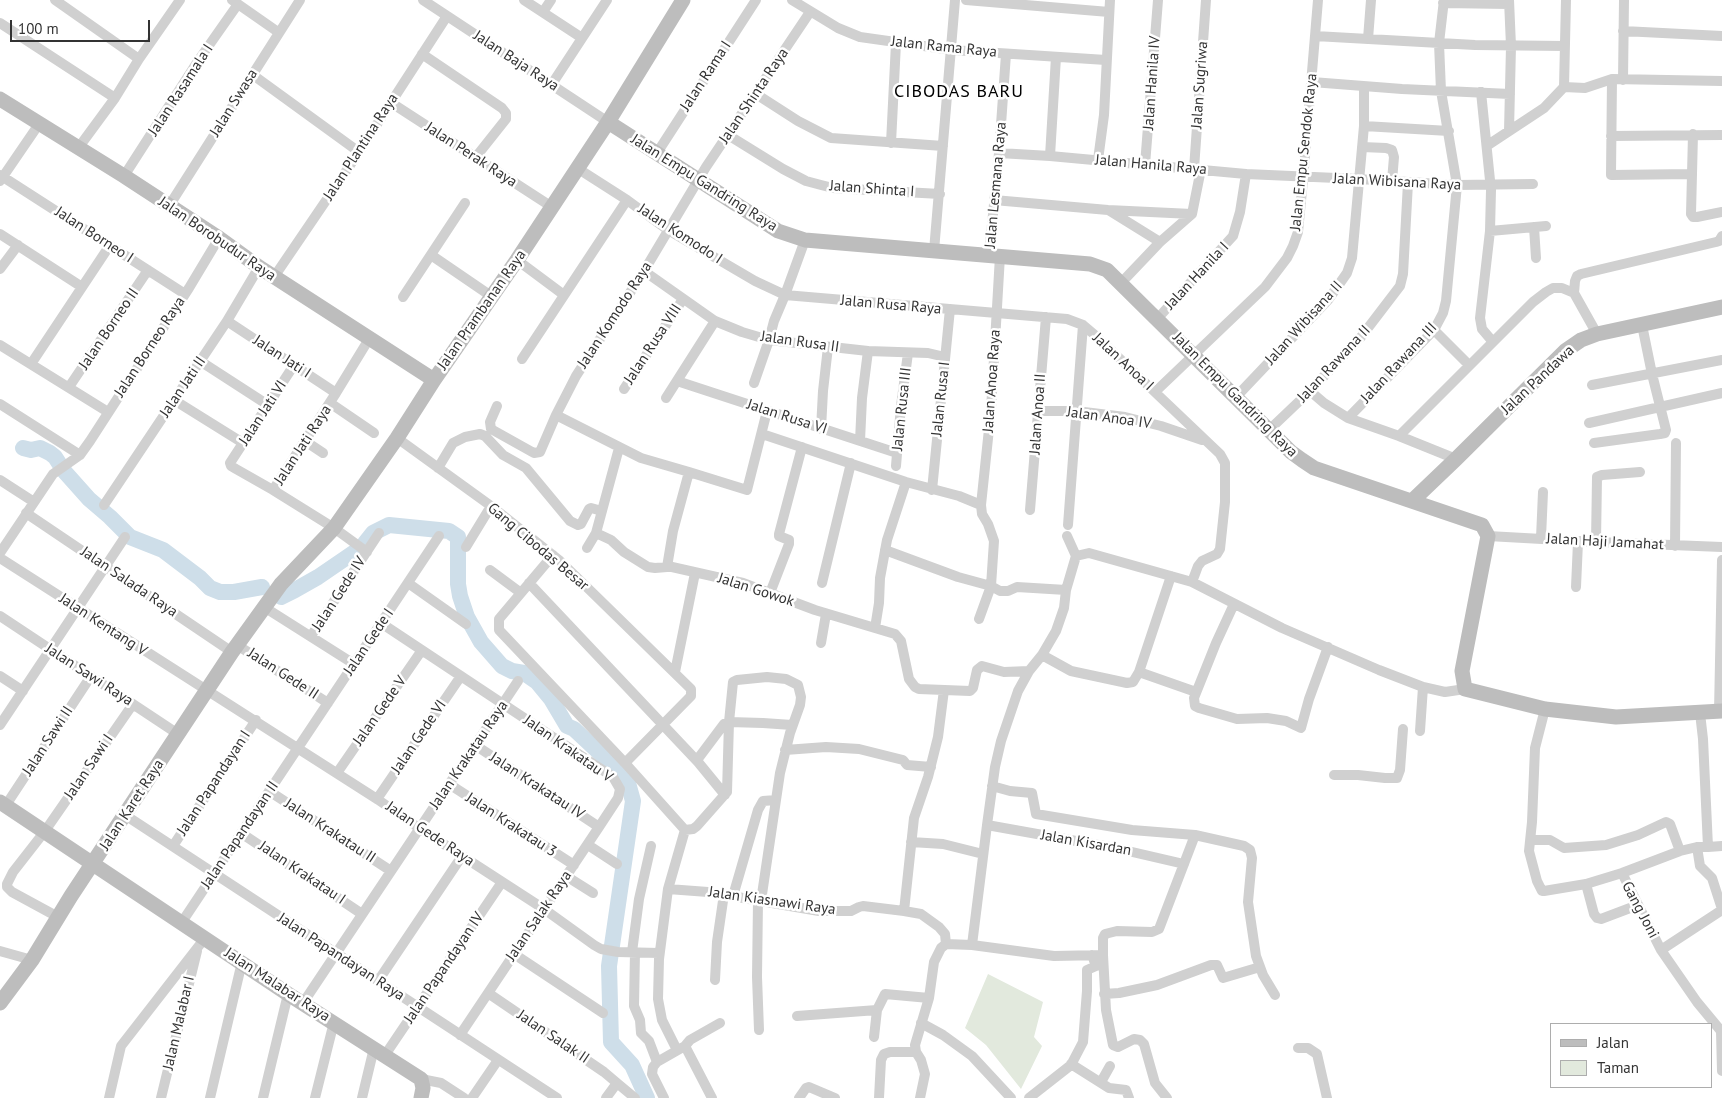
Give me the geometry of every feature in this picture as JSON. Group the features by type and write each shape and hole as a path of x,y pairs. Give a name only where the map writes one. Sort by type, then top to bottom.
{"street":[{"path":"79,147 115,98 139,59 180,0"},
{"name":"Jalan Swasa","path":"168,206 300,0"},
{"name":"Jalan Baja Raya","path":"423,0 608,122"},
{"path":"524,0 582,38"},
{"path":"542,12 551,0"},
{"path":"552,84 607,0"},
{"name":"Jalan Prambanan Raya","path":"266,604 281,584 334,528 397,438 608,122 683,0"},
{"name":"Jalan Rama I","path":"657,152 756,0"},
{"name":"Jalan Rama Raya","path":"792,0 838,28 860,37 952,50 1106,60"},
{"path":"934,251 955,0"},
{"path":"966,0 1109,12"},
{"path":"1098,160 1104,115 1110,0"},
{"name":"Jalan Hanila IV","path":"1145,165 1158,0"},
{"name":"Jalan Sugriwa","path":"1192,214 1197,169 1206,0"},
{"name":"Jalan Empu Sendok Raya","path":"1155,392 1265,287 1287,258 1298,232 1318,0"},
{"path":"1368,39 1371,0"},
{"path":"1488,145 1544,108 1564,87 1566,0"},
{"path":"1623,80 1624,0"},
{"path":"58,1 139,59"},
{"path":"1443,1 1509,2 1509,131"},
{"name":"Jalan Rawana III","path":"1348,418 1434,330 1443,313 1446,301 1458,185 1441,91 1439,43 1443,1"},
{"path":"235,2 278,32"},
{"name":"Jalan Rasamala I","path":"124,176 235,2"},
{"name":"Jalan Shinta Raya","path":"698,180 810,12"},
{"name":"Jalan Plantina Raya","path":"274,277 359,152 447,16"},
{"path":"0,23 115,98"},
{"path":"1623,31 1722,36"},
{"path":"1315,36 1510,46 1565,46"},
{"path":"891,143 896,43"},
{"path":"422,54 502,108 506,113 506,119 475,158"},
{"name":"Jalan Lesmana Raya","path":"994,256 994,200 1006,54"},
{"path":"1050,156 1056,57"},
{"path":"253,75 359,152"},
{"path":"1564,87 1585,88 1612,80 1722,81"},
{"path":"1612,80 1611,175 1692,174"},
{"path":"1312,82 1364,87 1510,94"},
{"name":"Jalan Wibisana II","path":"1236,397 1328,300 1347,274 1352,258 1364,126 1364,87"},
{"path":"1481,92 1491,186 1490,231 1480,318 1482,329 1493,342"},
{"path":"756,94 798,122 831,138 944,146"},
{"name":"Jalan Borobudur Raya","path":"0,99 124,176 219,238 274,277 434,380"},
{"name":"Jalan Perak Raya","path":"390,102 552,207"},
{"name":"Jalan Empu Gandring Raya","path":"608,122 778,231 805,240 1090,264 1107,270 1158,318 1291,452 1314,468 1482,525 1488,536"},
{"path":"1,177 39,124"},
{"path":"1364,126 1449,132"},
{"path":"1693,134 1691,214 1693,217 1722,212"},
{"name":"Jalan Shinta I","path":"728,135 806,181 833,188 940,194"},
{"path":"1611,136 1722,135"},
{"path":"1362,147 1392,150 1394,157 1392,181"},
{"name":"Jalan Hanila Raya","path":"999,153 1246,174 1304,176"},
{"name":"Jalan Komodo I","path":"577,168 627,200 668,230 755,281 785,295"},
{"name":"Jalan Hanila I","path":"1158,318 1233,236 1240,212 1246,174"},
{"name":"Jalan Wibisana Raya","path":"1304,176 1458,185 1533,184"},
{"name":"Jalan Borneo I","path":"1,177 185,294"},
{"name":"Jalan Komodo Raya","path":"497,406 490,420 492,429 532,452 538,453 542,450 556,415 576,376 644,271 698,180"},
{"name":"Jalan Rawana II","path":"1269,430 1361,337 1400,286 1408,183"},
{"path":"522,359 627,200"},
{"path":"994,200 1108,210 1192,214"},
{"path":"403,297 465,203"},
{"path":"1108,210 1160,242"},
{"path":"1121,283 1160,242 1192,214"},
{"path":"1490,231 1546,226"},
{"path":"1534,227 1536,258"},
{"path":"0,234 82,287"},
{"path":"1574,293 1577,276 1586,272 1716,242 1722,236"},
{"name":"Jalan Borneo Raya","path":"76,457 108,412 219,238"},
{"path":"754,383 774,321 805,240"},
{"path":"0,269 18,245"},
{"path":"32,364 110,245"},
{"path":"431,254 491,296"},
{"name":"Jalan Anoa Raya","path":"981,505 990,410 996,312 994,256"},
{"path":"517,260 564,295"},
{"name":"Jalan Jati II","path":"104,505 227,321 259,267"},
{"name":"Jalan Borneo II","path":"69,388 148,270"},
{"name":"Jalan Rusa II","path":"644,271 715,320 742,332 769,340 868,351 928,352 945,357"},
{"path":"1399,436 1533,302 1553,288 1562,288 1574,293 1597,334"},
{"name":"Jalan Rusa Raya","path":"785,295 950,310 996,312"},
{"name":"Jalan Rusa VIII","path":"624,389 683,298"},
{"name":"Jalan Pandawa","path":"1412,501 1565,352 1582,340 1597,334 1722,308"},
{"name":"Jalan Rusa I","path":"932,490 950,310"},
{"name":"Jalan Anoa I","path":"996,312 1067,319 1082,325 1096,336 1220,454 1225,462 1225,502 1220,548 1217,554 1202,561 1192,582"},
{"name":"Jalan Anoa II","path":"1030,510 1046,317"},
{"path":"666,398 715,320"},
{"name":"Jalan Jati I","path":"227,321 336,393"},
{"path":"1068,525 1082,325"},
{"path":"1594,443 1665,433 1666,425 1652,374 1642,325"},
{"path":"1434,330 1469,365"},
{"name":"Jalan Jati Raya","path":"334,528 273,490 369,339"},
{"path":"0,345 108,412"},
{"path":"821,429 828,347"},
{"path":"860,441 862,398 868,351"},
{"name":"Jalan Rusa III","path":"896,466 908,353"},
{"path":"1592,385 1722,360"},
{"path":"200,361 268,405"},
{"name":"Jalan Jati VI","path":"273,490 231,466 231,460 294,365"},
{"name":"Jalan Rusa VI","path":"677,381 897,453"},
{"path":"1310,390 1324,403 1348,418 1456,459"},
{"path":"1589,423 1722,393"},
{"path":"174,400 243,443"},
{"path":"330,403 374,433"},
{"path":"0,404 76,457 53,474 2,546"},
{"path":"556,415 640,458 747,490 767,411"},
{"name":"Jalan Anoa IV","path":"1039,411 1076,411 1125,417 1161,426 1206,441"},
{"path":"438,468 453,443 465,437 480,434 485,436 503,454 526,468 570,521 580,524 591,508 602,511"},
{"path":"762,434 981,505 982,514 994,539 992,586 979,619"},
{"name":"Gang Cibodas Besar","path":"397,438 491,506 553,555 691,689 691,696 662,724"},
{"path":"305,441 323,453"},
{"path":"1675,546 1676,443"},
{"path":"770,593 790,544 789,540 779,536 779,534 802,447"},
{"path":"587,548 596,532 619,448"},
{"path":"822,583 851,462"},
{"path":"667,567 673,531 689,472"},
{"path":"1596,542 1598,477 1602,475 1640,472"},
{"path":"0,480 34,502"},
{"path":"875,628 886,550 906,482"},
{"path":"1541,538 1543,492"},
{"path":"466,548 491,506"},
{"name":"Jalan Salada Raya","path":"26,513 106,567 234,648"},
{"name":"Jalan Gede IV","path":"334,528 367,552"},
{"name":"Jalan Gowok","path":"596,532 611,540 624,552 648,567 667,567 726,579 826,614 895,634 899,637 903,648 909,679 919,689 970,691 977,670 982,666 1004,672 1029,671"},
{"name":"Jalan Gede IV","path":"311,636 379,533"},
{"name":"Jalan Gede I","path":"298,747 439,536"},
{"path":"972,945 992,786 1001,741 1018,691 1056,631 1064,608 1066,590 1076,556 1067,536"},
{"path":"1465,689 1462,671 1488,536"},
{"name":"Jalan Haji Jamahat","path":"1488,536 1541,538 1578,542 1722,547"},
{"path":"0,725 125,537"},
{"path":"1576,587 1578,542"},
{"path":"886,550 958,577 992,586 998,590 1005,591 1017,587 1066,590"},
{"path":"1076,556 1089,553 1192,582 1282,628 1423,687 1445,692 1465,689 1545,709 1616,717 1720,712 1722,560"},
{"path":"553,555 499,619 498,627 500,633 626,763 685,830"},
{"name":"Jalan Kentang V","path":"0,558 206,691"},
{"path":"490,570 521,593"},
{"path":"675,672 695,573"},
{"path":"1042,655 1071,671 1127,683 1133,682 1139,672 1171,576"},
{"path":"408,583 466,624"},
{"path":"530,583 697,760 725,795"},
{"path":"266,604 354,664"},
{"name":"Jalan Karet Raya","path":"0,1003 32,960 58,917 234,648 266,604"},
{"path":"1234,604 1196,692 1194,703 1199,708 1237,719 1267,718 1294,723 1301,728 1309,698 1328,647"},
{"path":"821,643 826,614"},
{"name":"Jalan Sawi Raya","path":"0,616 178,734"},
{"name":"Jalan Krakatau V","path":"381,623 613,777 620,789 618,798"},
{"name":"Jalan Gede II","path":"234,648 328,703"},
{"name":"Jalan Gede V","path":"337,772 422,650"},
{"path":"1139,672 1196,692"},
{"path":"0,676 23,691"},
{"name":"Jalan Sawi II","path":"3,804 91,676"},
{"name":"Jalan Gede VI","path":"377,799 460,676"},
{"path":"685,830 693,829 697,826 725,795 728,775 732,682 767,677 786,679 798,685 801,697 800,705 785,750 759,901 757,977 760,1030"},
{"name":"Jalan Krakatau Raya","path":"303,1003 518,681"},
{"path":"1420,731 1423,687"},
{"path":"904,911 910,871 914,818 931,767 938,737 944,690"},
{"name":"Jalan Gede Raya","path":"206,691 256,720 337,772 601,949 618,952 659,953"},
{"name":"Jalan Sawi I","path":"58,917 12,892 6,886 13,872 45,831 133,704"},
{"path":"1545,709 1534,748 1529,851 1542,891 1586,884 1622,873"},
{"path":"1700,713 1708,847"},
{"name":"Jalan Papandayan I","path":"173,846 256,720"},
{"path":"697,760 718,730 729,722 792,725"},
{"path":"626,763 662,724"},
{"path":"1334,775 1397,778 1400,770 1403,729"},
{"name":"Jalan Krakatau IV","path":"475,745 599,827"},
{"name":"Jalan Papandayan II","path":"182,922 298,747"},
{"path":"785,750 826,747 859,749 903,760 907,765 931,767"},
{"name":"Jalan Krakatau 3","path":"449,784 574,865"},
{"path":"992,786 1010,791 1032,793 1036,814 1132,830 1195,836 1244,846 1250,850 1252,858 1248,902 1254,944 1260,968 1275,995"},
{"name":"Jalan Krakatau II","path":"269,791 391,872"},
{"name":"Jalan Salak Raya","path":"460,1035 618,798"},
{"path":"715,980 717,942 729,895 758,810 763,801 776,800"},
{"name":"Jalan Malabar Raya","path":"3,804 182,922 201,943 242,962 288,994 421,1079 441,1084 464,1098"},
{"name":"Jalan Papandayan Raya","path":"125,815 557,1098"},
{"path":"1531,840 1550,840 1564,848 1606,845 1638,835 1666,822 1670,824 1680,851"},
{"name":"Jalan Kisardan","path":"987,825 1106,846 1184,864"},
{"path":"685,830 668,889 659,953 658,999 662,1020 712,1098"},
{"name":"Jalan Krakatau I","path":"241,833 362,914"},
{"path":"1029,1098 1071,1064 1084,1042 1087,972 1096,966 1105,934 1117,930 1152,932 1159,929 1195,836"},
{"path":"911,842 943,844 983,854"},
{"path":"588,845 617,864"},
{"path":"651,846 639,899 634,952 634,1006 640,1020 641,1033 650,1041 657,1062"},
{"name":"Gang Joni","path":"1721,1030 1697,1002 1661,950 1622,873 1680,851 1697,847 1722,846"},
{"path":"1661,950 1722,909 1712,878 1700,866 1697,847"},
{"path":"378,981 462,856"},
{"path":"566,876 592,893"},
{"name":"Jalan Papandayan IV","path":"380,1052 418,1007 502,882"},
{"path":"1586,884 1594,914 1597,918 1601,919 1638,905"},
{"name":"Jalan Kiasnawi Raya","path":"668,889 689,889 819,911 851,911 863,906 921,914 939,927 945,934 946,944"},
{"path":"109,1098 121,1046 201,943"},
{"name":"Jalan Malabar I","path":"161,1098 201,943"},
{"path":"920,1098 925,1074 921,1060 916,1052 916,1040 928,998 934,962 941,948 946,944 972,945 1054,956 1098,955"},
{"path":"0,951 32,960"},
{"path":"514,954 603,1013"},
{"path":"1098,955 1106,1010 1114,1044 1118,1047 1134,1039 1140,1040 1144,1044 1155,1083 1167,1098"},
{"path":"210,1098 242,962"},
{"path":"1104,994 1119,993 1157,985 1211,965 1216,965 1223,978 1260,968"},
{"name":"Jalan Salak II","path":"488,993 604,1072 635,1098"},
{"path":"263,1098 288,994"},
{"path":"874,1037 877,1010 883,996 887,994 928,998"},
{"path":"797,1016 877,1010"},
{"path":"316,1098 334,1022"},
{"path":"664,1098 651,1072 657,1062 720,1023"},
{"path":"921,1023 943,1035 965,1051 1011,1098"},
{"path":"1721,1030 1722,1071"},
{"path":"1298,1048 1308,1048 1317,1054 1327,1098"},
{"path":"362,1098 380,1052"},
{"path":"879,1098 881,1060 884,1054 890,1052 916,1052"},
{"path":"472,1098 498,1060"},
{"path":"1071,1064 1110,1088 1126,1090 1129,1098"},
{"path":"1101,1082 1110,1066"},
{"path":"421,1079 423,1088 421,1098"},
{"path":"606,1098 616,1083"},
{"path":"799,1098 806,1088 809,1087 835,1098"}],"green space":[{"path":"988,974 1043,1002 1034,1037 1042,1046 1021,1089 986,1045 965,1028"}],"waterway":[{"path":"23,448 31,450 40,448 50,453 89,499 130,537 163,550 210,588 220,592 234,592 262,587"},
{"path":"365,543 373,533 389,525 449,531 458,537 458,584 460,596 467,617 481,642 502,666 512,671 524,673 537,682 551,699 567,726 574,729 619,771 628,783 633,801 609,966 611,1042 632,1065 647,1098"},
{"path":"281,597 318,577 359,549"}],"district":[{"name":"CIBODAS BARU","path":"959,92"}]}
